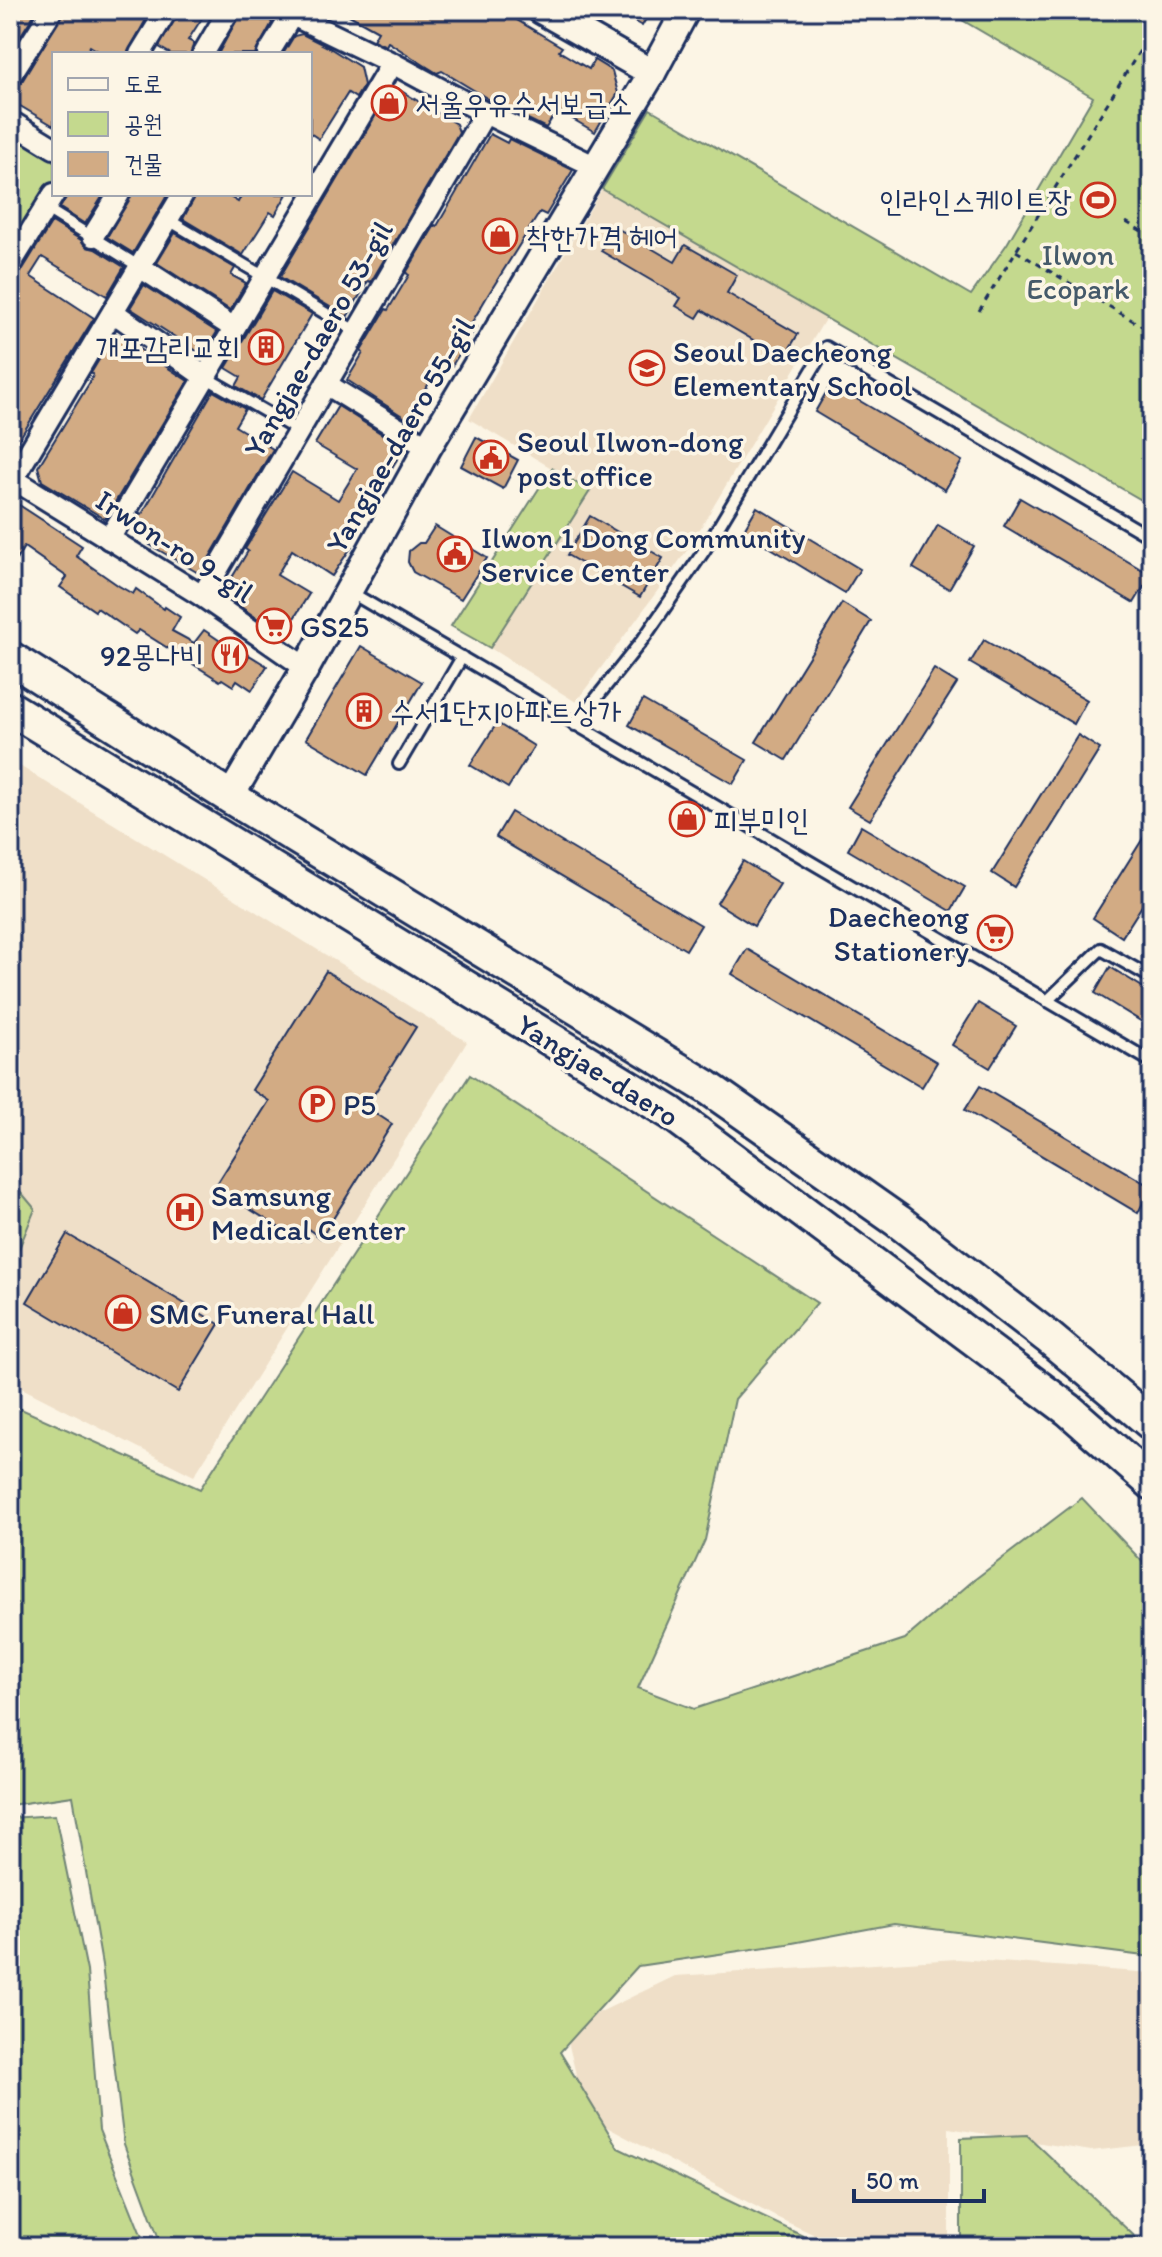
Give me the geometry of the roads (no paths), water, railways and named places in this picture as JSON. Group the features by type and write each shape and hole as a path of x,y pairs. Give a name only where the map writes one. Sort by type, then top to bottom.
{"main road":[{"name":"Yangjae-daero","path":"10,658 230,797 707,1087 898,1221 1048,1337 1152,1424"},
{"name":"Yangjae-daero","path":"10,708 671,1113 1069,1410 1152,1483"}],"street":[{"path":"10,76 52,10"},
{"path":"141,52 167,10"},
{"path":"204,52 229,10"},
{"name":"Yangjae-daero 55-gil","path":"210,832 306,668 428,447 652,73 686,10"},
{"path":"546,11 652,73"},
{"path":"269,52 287,13 594,166"},
{"path":"109,539 392,63"},
{"name":"Yangjae-daero 53-gil","path":"202,596 485,113"},
{"path":"10,121 52,147"},
{"path":"93,236 118,196"},
{"path":"11,478 182,196"},
{"path":"11,261 50,201"},
{"path":"140,267 234,328"},
{"path":"113,312 205,377"},
{"path":"326,384 428,447"},
{"name":"Irwon-ro 9-gil","path":"11,478 202,596 306,668"}],"lane":[{"path":"50,201 93,236 140,267"},
{"path":"167,219 357,332"},
{"path":"575,725 644,638 704,551 826,347 1152,538"},
{"path":"205,377 299,431"},
{"path":"348,591 1152,1062"},
{"path":"399,764 462,657"},
{"path":"1047,1001 1101,949 1152,978"}],"place":[{"name":"서울우유수서보급소","path":"389,103"},
{"name":"인라인스케이트장","path":"1098,200"},
{"name":"착한가격 헤어","path":"500,236"},
{"name":"개포감리교회","path":"266,347"},
{"name":"Seoul Daecheong Elementary School","path":"647,368"},
{"name":"Seoul Ilwon-dong post office","path":"491,458"},
{"name":"Ilwon 1 Dong Community Service Center","path":"455,554"},
{"name":"GS25","path":"274,626"},
{"name":"92몽나비","path":"230,655"},
{"name":"수서1단지아파트상가","path":"364,711"},
{"name":"피부미인","path":"687,819"},
{"name":"Daecheong Stationery","path":"995,933"},
{"name":"P5","path":"317,1104"},
{"name":"Samsung Medical Center","path":"185,1212"},
{"name":"SMC Funeral Hall","path":"123,1313"}],"park label":[{"name":"Ilwon Ecopark","path":"1078,271"}]}
